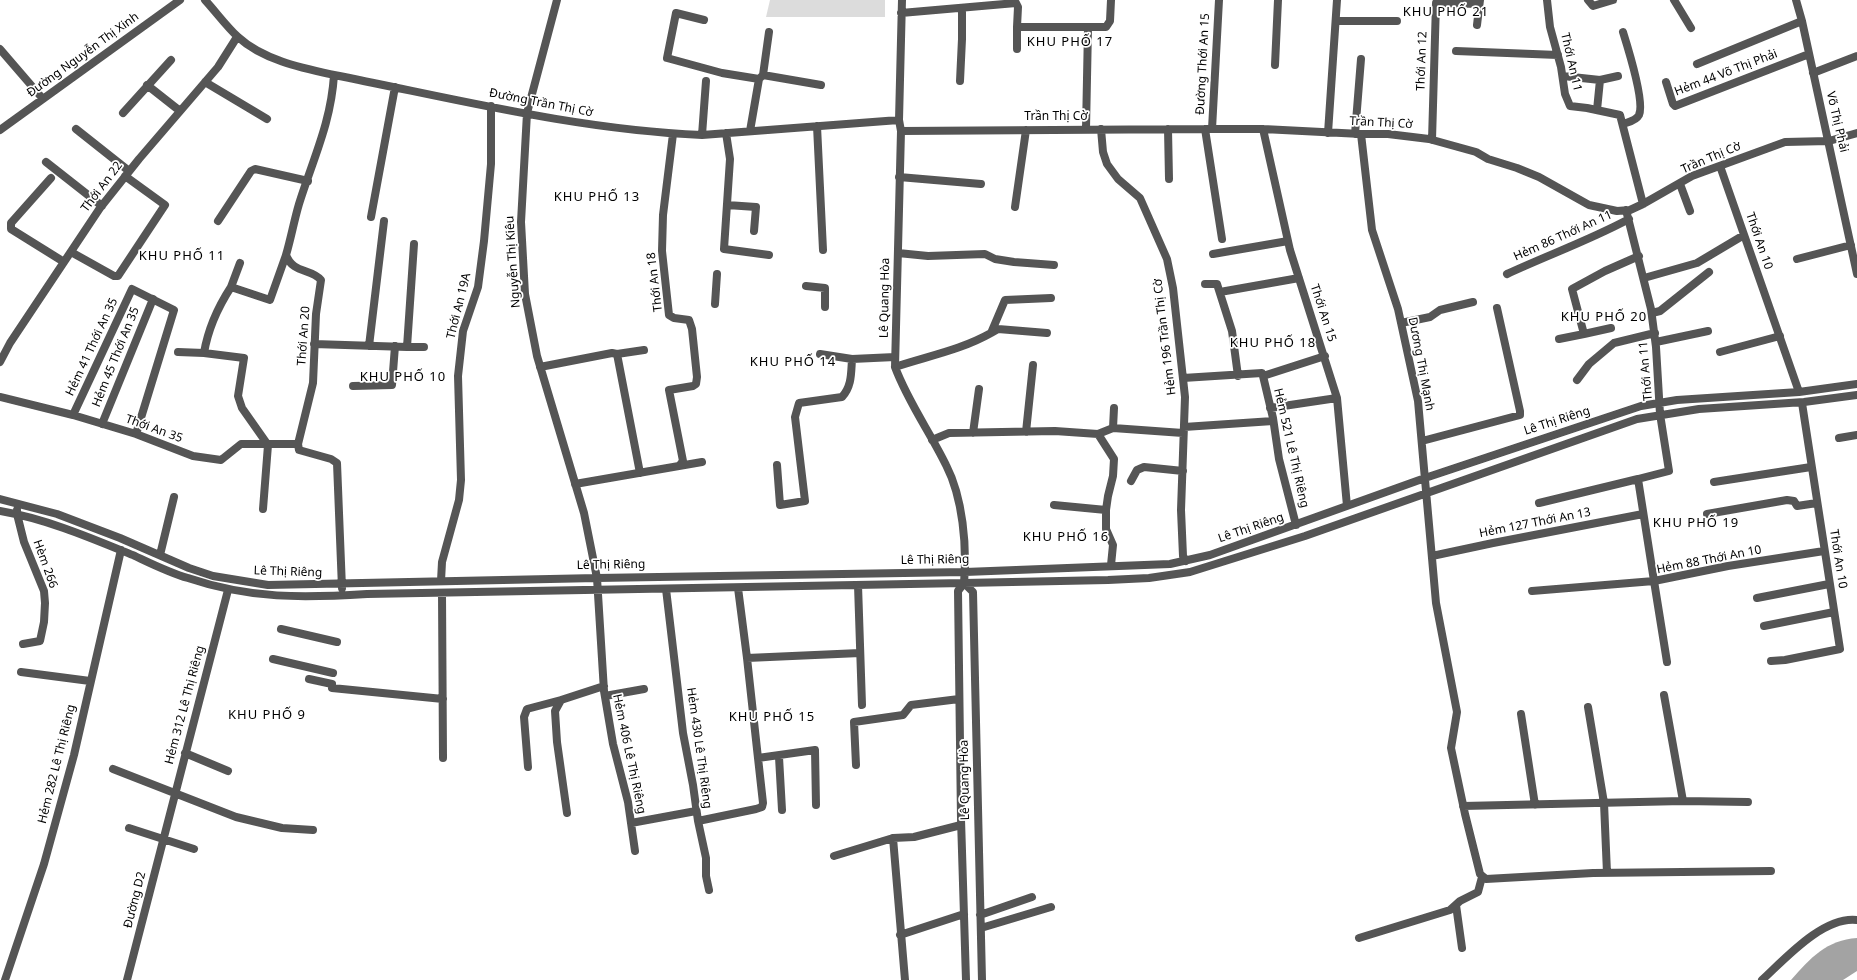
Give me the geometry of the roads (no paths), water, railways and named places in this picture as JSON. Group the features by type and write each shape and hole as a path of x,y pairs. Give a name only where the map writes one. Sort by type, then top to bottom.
{"street":[{"name":"Đường Nguyễn Thị Xinh","path":"0,130 180,0"},
{"name":"Đường Trần Thị Cờ","path":"205,0 237,37 257,52 294,64 334,75 596,125 673,134 702,135 898,120"},
{"name":"Nguyễn Thị Kiêu","path":"557,0 527,113 521,222 525,294 540,367 584,513 598,578 599,590"},
{"name":"Lê Quang Hòa","path":"902,0 898,120 901,131 895,367 901,384 947,466 957,492 963,534 965,572 964,582 958,591 961,825 966,980"},
{"path":"1017,27 1088,28 1107,26 1110,21 1111,0"},
{"name":"Đường Thới An 15","path":"1219,0 1208,129 1222,239"},
{"path":"1275,65 1278,0"},
{"path":"1328,133 1337,21 1337,0"},
{"name":"Thới An 11","path":"1547,0 1550,27 1570,106 1620,115 1623,124"},
{"path":"1588,0 1591,5 1594,6 1613,0"},
{"path":"1674,0 1692,28"},
{"name":"Võ Thị Phải","path":"1796,0 1829,141 1857,274"},
{"name":"Thới An 12","path":"1432,140 1436,3 1480,2 1477,25"},
{"path":"902,13 1017,4 1017,49"},
{"path":"960,81 962,8"},
{"path":"704,20 676,13 667,58 722,73 821,85"},
{"path":"1337,21 1396,21"},
{"path":"1697,64 1802,21"},
{"path":"1086,129 1088,28"},
{"path":"750,131 769,32"},
{"path":"1623,32 1636,78 1640,111 1635,120 1623,124 1643,204"},
{"name":"Thới An 22","path":"0,362 10,343 102,206 127,174 218,67 237,37"},
{"path":"0,49 43,99"},
{"path":"1456,51 1558,55"},
{"name":"Hẻm 44 Võ Thị Phải","path":"1666,82 1675,106 1809,54"},
{"path":"1813,73 1857,56"},
{"name":"Dương Thị Mạnh","path":"1361,59 1358,134 1372,230 1401,323 1418,401 1436,603 1457,712 1451,748 1463,806 1482,877"},
{"path":"123,112 171,60"},
{"path":"231,287 270,300 286,255 300,204 326,129 333,94 334,75"},
{"path":"1563,76 1600,80 1618,76"},
{"path":"1597,110 1600,80"},
{"path":"702,135 706,81"},
{"path":"205,82 267,118"},
{"path":"147,85 180,111"},
{"path":"371,217 396,87"},
{"name":"Thới An 19A","path":"441,581 442,562 459,500 461,480 458,376 464,331 478,287 484,241 491,164 491,106"},
{"path":"817,126 823,250"},
{"path":"71,252 114,276 118,276 165,205 76,129"},
{"name":"Hẻm 196 Trần Thị Cờ","path":"1101,129 1103,152 1107,164 1118,179 1140,198 1167,259 1173,288 1185,397 1181,510 1183,556 1186,561"},
{"path":"1168,129 1169,179"},
{"name":"Trần Thị Cờ","path":"901,131 1263,129 1328,133 1388,134 1432,140 1476,152 1539,177 1589,205 1616,212 1643,204 1692,176 1785,142 1829,141"},
{"name":"Thới An 15","path":"1263,129 1288,240 1337,398 1347,506"},
{"path":"1015,206 1026,130"},
{"path":"726,133 730,159 724,249 769,255"},
{"path":"1829,141 1857,133"},
{"name":"Thới An 18","path":"673,134 663,215 662,251 669,315 674,318 689,320 692,329 697,377 696,384 693,386 669,390 683,461 680,465"},
{"path":"46,162 102,206"},
{"name":"Thới An 10","path":"1720,166 1799,392"},
{"path":"218,221 251,170 255,169 308,181"},
{"path":"899,177 982,184"},
{"path":"51,178 10,223 11,229 64,262"},
{"path":"1680,184 1690,210"},
{"path":"727,205 756,207 754,231"},
{"name":"Thới An 11","path":"1626,210 1639,256 1652,313 1661,402 1660,414 1669,471 1638,479"},
{"name":"Hẻm 86 Thới An 11","path":"1507,274 1547,255 1576,245 1629,219"},
{"path":"369,346 384,221"},
{"path":"1644,278 1697,263 1744,235"},
{"path":"1213,254 1288,240"},
{"path":"407,346 414,244"},
{"path":"1797,259 1851,245"},
{"path":"898,253 928,256 985,254 995,259 1054,265"},
{"name":"Thới An 20","path":"286,255 289,263 301,270 319,277 321,280 316,314 313,383 298,444"},
{"path":"1584,334 1572,289 1605,271 1639,256"},
{"path":"204,353 206,342 218,307 231,287 240,263"},
{"path":"1652,313 1660,311 1709,272"},
{"path":"714,304 717,274"},
{"path":"1220,292 1299,278"},
{"path":"1205,284 1217,284 1220,292 1232,331 1238,376"},
{"path":"806,286 824,288 825,308"},
{"name":"Hẻm 41 Thới An 35","path":"74,415 132,289 153,299"},
{"path":"991,333 1004,300 1051,298"},
{"path":"136,434 174,310 153,299"},
{"name":"Hẻm 45 Thới An 35","path":"102,424 153,299"},
{"path":"1401,323 1430,317 1440,310 1473,302"},
{"path":"1422,442 1520,415 1498,308"},
{"path":"1559,339 1611,328"},
{"path":"895,367 927,356 955,350 998,329 1047,333"},
{"path":"1656,342 1708,331"},
{"path":"1577,380 1589,364 1614,343 1654,333"},
{"path":"1720,352 1780,336"},
{"path":"314,344 424,347"},
{"path":"353,386 392,385 395,346"},
{"path":"540,367 612,353 617,354 644,350"},
{"path":"178,352 204,353 244,358 238,396 242,408 268,445 263,509"},
{"path":"617,354 640,473"},
{"path":"820,354 852,359 895,357"},
{"path":"1183,378 1238,376 1262,373 1263,376 1325,356"},
{"path":"777,465 780,505 806,501 795,417 799,403 842,398 848,391 851,378 852,359"},
{"path":"1026,432 1033,365"},
{"name":"Hẻm 521 Lê Thị Riêng","path":"1263,376 1273,421 1279,459 1296,525"},
{"name":"Lê Thị Riêng","path":"0,499 57,514 207,574 268,585 965,572 1111,565 1170,564 1186,561 1296,525 1426,478 1567,430 1661,402 1799,392 1857,384"},
{"path":"973,432 979,390"},
{"name":"Lê Thị Riêng","path":"0,511 17,514 78,533 186,578 228,590 271,596 343,596 1108,580 1169,576 1190,572 1305,536 1637,419 1660,414 1699,409 1802,403 1857,395"},
{"name":"Thới An 35","path":"0,397 74,415 136,434 193,456 221,460 240,444 298,444"},
{"path":"1270,408 1337,398"},
{"name":"Thới An 10","path":"1771,661 1785,660 1840,650 1802,403"},
{"path":"1113,428 1114,408"},
{"path":"932,440 949,433 1055,431 1098,434 1113,428 1183,430 1273,421"},
{"path":"1098,434 1114,459 1114,476 1108,496 1106,510 1106,529 1113,545 1111,565"},
{"path":"1839,438 1857,435"},
{"path":"298,444 299,450 331,459 337,463 343,596"},
{"path":"575,484 702,462"},
{"path":"1131,481 1137,470 1144,467 1183,471"},
{"path":"1714,482 1811,467"},
{"path":"1532,590 1654,581 1638,479 1539,503"},
{"path":"160,555 174,497"},
{"path":"1707,514 1787,500 1794,501 1797,506 1817,504"},
{"name":"Hèm 266","path":"19,503 17,514 24,542 44,591 45,603 44,622 40,641 23,644"},
{"path":"1054,505 1106,510"},
{"name":"Hẻm 127 Thới An 13","path":"1432,556 1643,514"},
{"name":"Hẻm 282 Lê Thị Riêng","path":"3,976 44,864 74,755 121,550"},
{"name":"Hẻm 88 Thới An 10","path":"1667,662 1654,581 1728,566 1824,551"},
{"name":"Lê Quang Hòa","path":"964,582 973,592 982,980"},
{"path":"1757,598 1829,584"},
{"path":"858,585 862,705"},
{"path":"738,588 758,758 815,750 816,805"},
{"name":"Hẻm 430 Lê Thị Riêng","path":"666,589 683,734 698,821 756,809 762,806 763,803 758,758"},
{"name":"Hẻm 312 Lê Thị Riêng","path":"166,827 228,590"},
{"name":"Hẻm 406 Lê Thị Riêng","path":"599,590 605,696 613,744 628,802 635,851"},
{"path":"442,593 443,758"},
{"path":"1764,626 1834,612"},
{"path":"281,629 337,642"},
{"path":"747,658 860,653"},
{"path":"272,659 333,673"},
{"path":"21,672 90,682"},
{"path":"309,679 332,686 443,699"},
{"path":"528,767 524,717 526,710 604,686"},
{"path":"605,696 644,689"},
{"path":"1664,695 1682,801"},
{"path":"856,765 854,722 903,715 911,704 959,699"},
{"path":"560,700 554,711 567,813"},
{"path":"1588,707 1604,803 1607,873"},
{"path":"1521,714 1535,805"},
{"path":"185,753 228,771"},
{"path":"779,756 782,810"},
{"path":"113,769 236,817 282,828 314,830"},
{"path":"1463,806 1682,801 1748,802"},
{"path":"631,823 696,811"},
{"path":"698,821 706,858 706,876 709,890"},
{"path":"834,856 893,838 914,837 961,825"},
{"name":"Đường D2","path":"127,980 166,827"},
{"path":"129,828 194,849"},
{"path":"893,838 905,980"},
{"path":"1359,938 1450,910 1478,892 1482,877 1486,879 1607,873 1770,871"},
{"path":"980,914 1032,897"},
{"path":"1456,905 1462,948"},
{"path":"981,928 1051,907"},
{"path":"900,935 964,914"},
{"path":"1762,980 1812,936 1829,926 1852,919 1857,920"}],"district":[{"name":"KHU PHỐ 21","path":"1446,12"},
{"name":"KHU PHỐ 17","path":"1070,42"},
{"name":"KHU PHỐ 13","path":"597,197"},
{"name":"KHU PHỐ 11","path":"182,256"},
{"name":"KHU PHỐ 20","path":"1604,317"},
{"name":"KHU PHỐ 18","path":"1273,343"},
{"name":"KHU PHỐ 14","path":"793,362"},
{"name":"KHU PHỐ 10","path":"403,377"},
{"name":"KHU PHỐ 19","path":"1696,523"},
{"name":"KHU PHỐ 16","path":"1066,537"},
{"name":"KHU PHỐ 9","path":"267,715"},
{"name":"KHU PHỐ 15","path":"772,717"}]}
